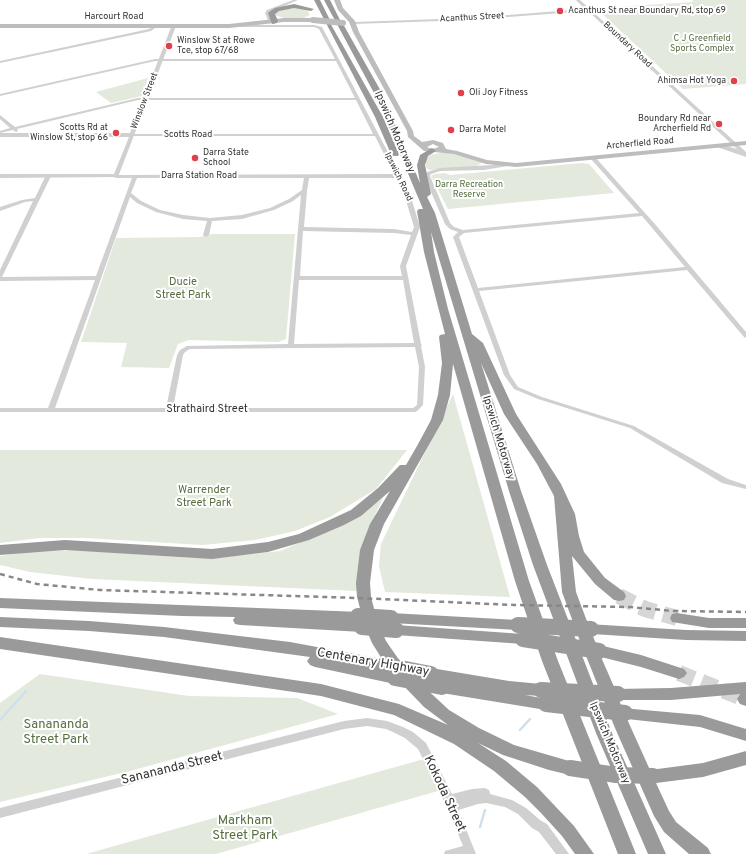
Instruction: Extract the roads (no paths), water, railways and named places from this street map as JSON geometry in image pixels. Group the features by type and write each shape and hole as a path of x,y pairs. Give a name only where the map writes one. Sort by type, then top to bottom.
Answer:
{"highway":[{"path":"301,0 311,9 321,22"},
{"name":"Ipswich Motorway","path":"317,0 321,22 336,38 378,117 422,211 429,252 443,309 522,581 574,724 627,854"},
{"name":"Ipswich Motorway","path":"327,0 378,93 430,213 514,491 545,579 604,733 657,854"},
{"path":"284,20 272,20 272,11 280,8 298,6 311,9"},
{"path":"430,213 431,206 421,165 424,155 436,147"},
{"path":"443,309 439,313 448,363 446,385 437,420 416,459 377,524 370,540 365,560 363,578 364,597 370,620 379,642 401,674 418,692 456,723 509,750 549,763 570,768 616,775 654,776 703,770 746,758"},
{"path":"467,335 478,343 510,414 544,464 568,514 574,545 583,561 600,582 619,596"},
{"path":"0,550 65,545 206,554 268,547 304,537 332,525 356,512 379,495 406,466 416,459"},
{"path":"560,497 569,592 587,641 657,805 670,827 702,854"},
{"path":"0,603 182,611 196,617 360,622 521,632 591,630 686,635 746,636"},
{"path":"677,618 709,623 746,624"},
{"name":"Centenary Highway","path":"0,622 118,628 223,639 290,648 509,687 543,697 618,694 746,696"},
{"path":"521,632 641,661 679,673"},
{"path":"223,639 236,647 442,687 543,697 625,713 700,721 746,735"},
{"path":"0,643 321,690 399,710 460,739 500,766 542,802 568,831 585,854"}],"main road":[{"path":"337,0 339,7 354,23 356,32 410,131 411,137 426,150 436,147"},
{"name":"Harcourt Road","path":"0,26 151,28 174,26 240,26 272,20 321,22"},
{"name":"Harcourt Road","path":"229,26 257,24 272,20"},
{"name":"Harcourt Road","path":"284,20 354,23"},
{"path":"410,131 436,147"},
{"name":"Archerfield Road","path":"436,147 508,164 593,158 746,143"},
{"name":"Archerfield Road","path":"484,159 535,163"}],"street":[{"path":"272,20 267,13 270,9 296,0"},
{"name":"Boundary Road","path":"578,0 745,154"},
{"name":"Acanthus Street","path":"354,23 469,19 589,10"},
{"name":"Harcourt Road","path":"240,26 321,22"},
{"name":"Ipswich Road","path":"321,22 323,30 337,60 411,203 416,224 415,234 403,266 419,345 423,380 420,405 415,410"},
{"name":"Winslow Street","path":"116,176 174,26"},
{"path":"0,62 151,28"},
{"path":"0,95 161,60 337,60"},
{"path":"0,134 14,129 133,100 358,99"},
{"path":"0,116 20,135"},
{"name":"Scotts Road","path":"0,134 376,134"},
{"path":"719,146 745,154"},
{"path":"593,158 643,214 746,336"},
{"path":"473,168 484,165 484,159"},
{"path":"508,164 484,168 433,171 428,173 427,176 448,224 452,228 462,232 643,214"},
{"name":"Darra Station Road","path":"0,176 398,176"},
{"path":"48,176 0,278 98,278"},
{"path":"51,410 135,176"},
{"path":"291,346 302,229 304,190 307,176"},
{"path":"129,194 139,202 158,211 172,215 210,220 242,218 272,210 291,200 304,190"},
{"path":"0,209 24,201 37,199"},
{"path":"291,200 304,201"},
{"path":"124,204 139,202"},
{"path":"206,235 210,220"},
{"path":"302,229 394,230 415,234"},
{"path":"462,232 456,237 507,375 516,388 527,393 632,427 725,481 746,487"},
{"path":"476,290 689,268"},
{"path":"297,278 405,278"},
{"path":"169,410 180,355 182,351 189,347 419,345"},
{"name":"Strathaird Street","path":"0,410 415,410"},
{"name":"Kokoda Street","path":"344,725 367,722 387,725 409,735 422,746 430,760 470,851"},
{"name":"Sanananda Street","path":"0,813 344,725"},
{"path":"450,804 478,799 499,800 522,811 536,824 543,828 563,854"},
{"path":"449,854 470,851"}],"waterway":[{"path":"0,720 26,691"},
{"path":"520,730 530,719"},
{"path":"480,827 485,810"}],"tunnel":[{"path":"619,596 645,609 677,618"},
{"path":"679,673 745,699"}],"railway":[{"path":"0,574 37,584 100,590 358,598 514,605 630,607 673,611 746,612"}],"place":[{"name":"Acanthus St near Boundary Rd, stop 69","path":"560,11"},
{"name":"Winslow St at Rowe Tce, stop 67/68","path":"169,46"},
{"name":"Ahimsa Hot Yoga","path":"734,81"},
{"name":"Oli Joy Fitness","path":"461,93"},
{"name":"Boundary Rd near Archerfield Rd","path":"719,124"},
{"name":"Darra Motel","path":"451,130"},
{"name":"Scotts Rd at Winslow St, stop 66","path":"116,133"},
{"name":"Darra State School","path":"195,158"}],"park label":[{"name":"C J Greenfield Sports Complex","path":"702,44"},
{"name":"Darra Recreation Reserve","path":"469,190"},
{"name":"Ducie Street Park","path":"183,289"},
{"name":"Warrender Street Park","path":"204,497"},
{"name":"Sanananda Street Park","path":"56,732"},
{"name":"Markham Street Park","path":"245,828"}]}
